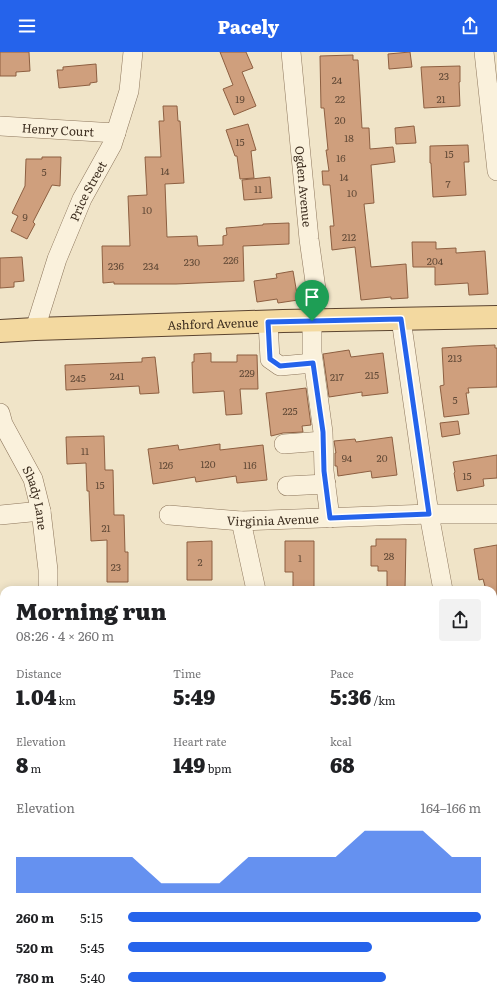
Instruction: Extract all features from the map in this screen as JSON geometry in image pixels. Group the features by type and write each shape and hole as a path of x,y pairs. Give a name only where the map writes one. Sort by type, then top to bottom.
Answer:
{"main road":[{"name":"Ashford Avenue","path":"0,332 34,329 497,317"}],"street":[{"name":"Price Street","path":"34,329 57,259 82,199 112,145 129,91 133,52"},
{"name":"Ogden Avenue","path":"291,52 309,239 317,296 312,321 312,352 323,432 324,471 330,518"},
{"path":"489,64 497,171"},
{"name":"Henry Court","path":"0,126 116,133"},
{"path":"401,319 429,514 442,586"},
{"path":"268,322 270,359 280,366 313,363"},
{"name":"Shady Lane","path":"0,413 3,424 34,479 41,511 48,570 48,586"},
{"path":"284,444 323,441"},
{"path":"287,486 326,484"},
{"path":"0,515 41,511"},
{"name":"Virginia Avenue","path":"169,515 241,521 429,514 497,514"},
{"path":"241,521 255,586"}],"building":[{"path":"0,52 29,52 30,71 16,72 16,76 0,76"},
{"path":"220,52 246,52 253,68 242,72 256,106 234,115 223,89 233,85"},
{"path":"410,52 412,67 389,69 388,54"},
{"path":"353,55 353,60 358,60 362,128 369,128 370,149 393,147 395,162 371,165 374,203 364,204 371,267 406,264 408,298 391,299 391,297 361,300 355,247 332,250 330,226 334,226 330,185 323,185 322,171 329,171 326,150 328,150 324,108 321,108 320,56"},
{"path":"96,64 97,82 90,83 90,85 59,88 57,70 63,70 63,67"},
{"path":"460,66 460,106 424,108 421,67"},
{"path":"163,106 177,106 178,121 180,121 184,183 165,184 167,237 197,236 198,246 223,245 223,236 227,235 226,228 289,223 289,244 243,246 244,281 176,284 103,283 102,246 130,246 128,196 147,195 145,157 161,157 159,121 164,121"},
{"path":"248,124 256,150 251,151 254,178 240,179 237,156 235,156 226,130"},
{"path":"414,126 416,143 396,144 395,128"},
{"path":"468,145 469,162 464,162 466,195 433,197 430,146"},
{"path":"42,157 61,157 60,186 52,185 33,222 35,224 27,239 11,231 18,216 12,213 25,186 26,159 42,159"},
{"path":"270,177 272,198 244,200 242,180"},
{"path":"412,242 436,242 436,249 456,248 456,253 485,251 488,294 469,295 468,283 435,285 435,267 413,267"},
{"path":"22,257 24,281 14,282 14,287 0,288 0,258"},
{"path":"293,271 298,300 278,303 277,299 257,302 254,281 277,278 276,274"},
{"path":"495,345 495,348 497,348 497,387 468,388 469,393 466,393 469,414 444,417 440,386 444,385 442,348"},
{"path":"349,350 351,357 383,353 388,393 362,396 362,392 329,397 323,354"},
{"path":"211,353 211,362 237,362 237,355 257,355 258,389 240,389 242,414 226,415 224,391 193,393 192,362 194,362 194,354"},
{"path":"155,357 159,393 140,394 139,386 66,390 65,365 142,362 142,358"},
{"path":"306,388 311,425 302,426 303,432 283,433 271,436 266,393"},
{"path":"458,421 460,434 442,437 440,423"},
{"path":"104,436 105,470 113,470 114,515 124,515 125,552 128,552 128,582 107,582 107,540 91,541 89,491 87,491 86,463 67,464 66,437"},
{"path":"392,437 397,475 372,478 371,471 338,476 337,466 335,466 336,453 334,441 355,439 356,442"},
{"path":"220,444 220,450 263,445 267,480 237,483 236,476 196,482 195,477 153,484 148,449 178,445 179,450"},
{"path":"497,455 497,478 483,479 484,486 457,491 453,462"},
{"path":"376,539 406,539 405,586 387,586 387,571 378,571 378,566 371,566 371,546 376,546"},
{"path":"212,541 212,580 187,580 187,542"},
{"path":"285,541 314,541 314,586 293,586 293,572 285,572"},
{"path":"497,545 497,586 485,586 483,579 479,580 474,549"}],"route":[{"path":"401,319 429,514 330,518 324,471 323,432 313,363 280,366 270,359 268,322 312,321 401,319"}]}
